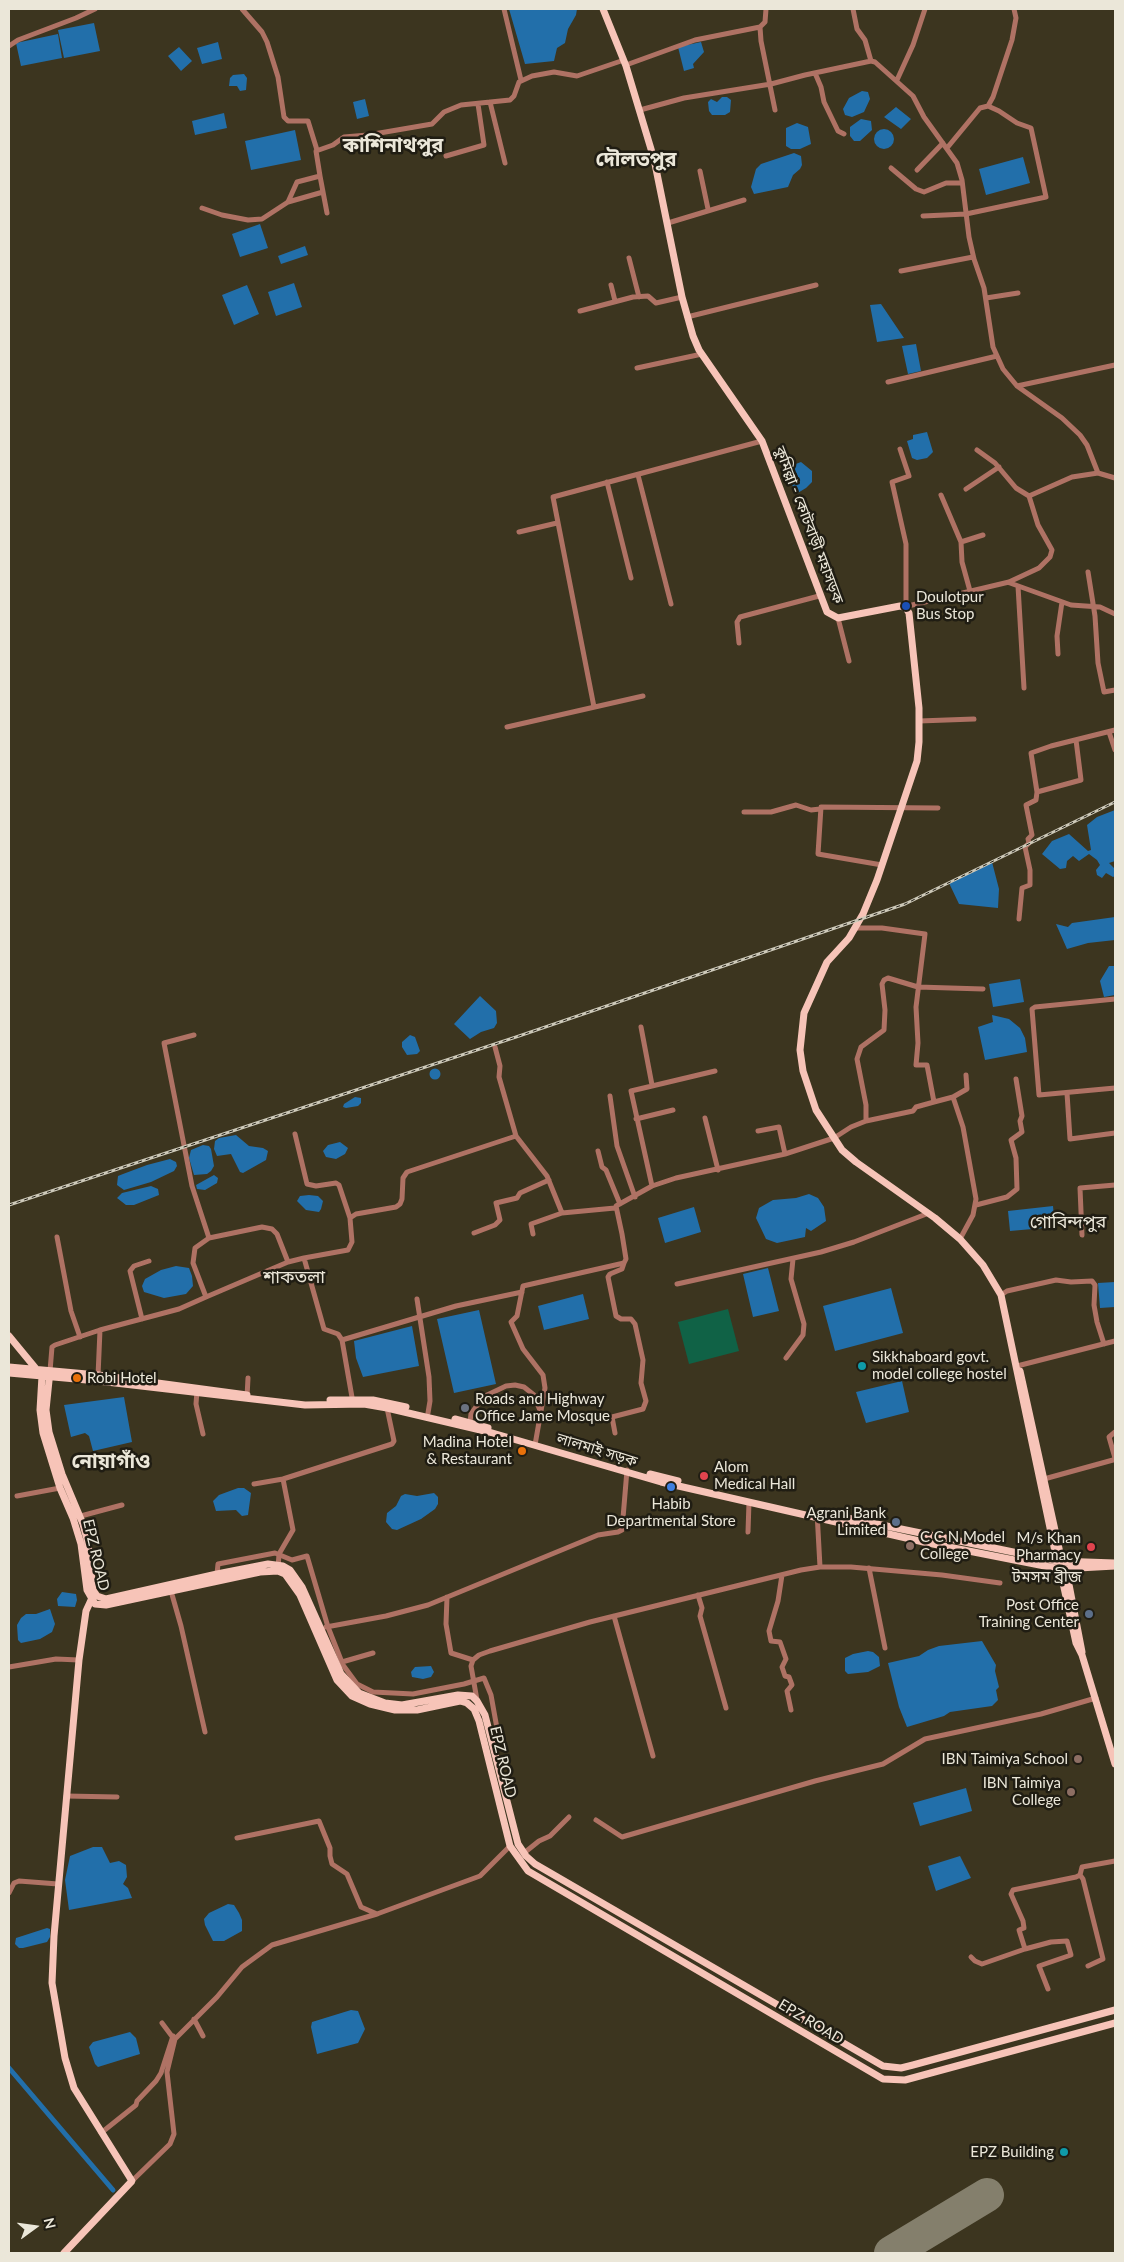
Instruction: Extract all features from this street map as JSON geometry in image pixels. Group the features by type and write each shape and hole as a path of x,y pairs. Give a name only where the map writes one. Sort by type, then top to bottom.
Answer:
{"main road":[{"name":"কুমিল্লা - কোটবাড়ী মহাসড়ক","path":"603,9 625,63 654,159 687,317 702,354 762,441 819,596 827,612 838,618 900,606 906,608"},
{"path":"906,608 909,613 913,637 919,721 917,761 882,865 856,928 827,962 804,1013 800,1031 800,1050 816,1110 842,1150 856,1162 929,1213 960,1239 983,1265 1001,1295 1017,1366 1018,1381 1070,1605 1076,1643 1082,1655 1096,1698 1115,1764"},
{"path":"9,1336 45,1373"},
{"name":"লালমাই সড়ক","path":"9,1367 247,1397 393,1404 470,1422 627,1471 749,1502 817,1514"},
{"name":"লালমাই সড়ক","path":"9,1373 45,1373"},
{"name":"EPZ ROAD","path":"45,1373 40,1410 59,1475 77,1517 87,1590 93,1596 95,1604 106,1605 171,1590 217,1574 278,1568 293,1584 321,1629 341,1674 359,1693 385,1703 402,1705 458,1695 472,1696 477,1701 485,1715 518,1844 524,1854 536,1864 883,2066 901,2068 1115,2010"},
{"name":"লালমাই সড়ক","path":"353,1401 535,1443"},
{"path":"1040,1470 1044,1479 1061,1565"},
{"name":"লালমাই সড়ক","path":"627,1471 929,1539 1061,1565 1115,1565"},
{"name":"EPZ ROAD","path":"59,1475 60,1488 77,1517"},
{"name":"EPZ ROAD","path":"93,1596 106,1599 197,1581 278,1568"},
{"path":"64,2253 132,2181 74,2088 65,2058 55,2005 52,1974 58,1884 79,1660 86,1611 93,1596"},
{"name":"EPZ ROAD","path":"321,1629 337,1680 352,1696 361,1701 384,1708 406,1710 460,1702 467,1703 474,1709 479,1721 510,1846 528,1871 883,2079 905,2080 1115,2023"}],"street":[{"path":"9,46 18,40 95,9"},
{"path":"242,9 262,32 267,42 278,77 284,117 288,121 301,119 308,121 317,150 315,152 327,213"},
{"path":"317,150 334,145 344,137 432,124 444,112 461,105 512,98 521,80 549,72 577,76 625,63 681,44 760,27 765,22 766,9"},
{"path":"853,9 857,28 866,40 871,61 897,80 913,96 924,117 957,163 974,257 986,298 997,356 1003,369 1017,386 1062,418 1080,435 1087,445 1098,473"},
{"path":"897,80 913,45 925,9"},
{"path":"988,106 997,88 1012,40 1016,18 1014,9"},
{"path":"504,10 521,80"},
{"path":"760,27 764,62 771,84 775,110"},
{"path":"640,110 684,98 771,84 871,61"},
{"path":"815,73 821,87 824,102 836,128 844,134"},
{"path":"490,102 505,163"},
{"path":"446,156 484,145 478,104"},
{"path":"917,170 945,146 980,108 988,106 1017,123 1031,128 1046,197 966,214 923,216"},
{"path":"892,168 916,189 924,192 941,184 962,183"},
{"path":"700,171 708,209"},
{"path":"288,202 297,182 320,176"},
{"path":"202,208 222,215 248,220 262,219 288,202 323,192"},
{"path":"668,223 708,209 744,200"},
{"path":"901,271 974,257"},
{"path":"629,258 639,297"},
{"path":"610,285 615,301"},
{"path":"687,317 816,285"},
{"path":"986,298 1018,293"},
{"path":"580,311 615,301 639,297 648,296 656,303 682,298"},
{"path":"637,368 702,354"},
{"path":"888,382 951,368 956,364 997,356"},
{"path":"1017,386 1115,365"},
{"path":"594,707 556,523 553,497 762,441"},
{"path":"900,449 908,476 892,482 906,544 906,608 1009,582 1039,568 1052,554 1050,546 1038,525 1028,496 1016,488 999,467 977,450"},
{"path":"966,489 999,467"},
{"path":"1028,496 1072,477 1098,473 1115,478"},
{"path":"638,475 671,604"},
{"path":"607,482 631,578"},
{"path":"940,495 961,542 962,562 970,591"},
{"path":"520,532 556,523"},
{"path":"961,542 983,535"},
{"path":"1088,572 1095,616 1098,662 1104,692 1115,690"},
{"path":"1009,582 1071,605 1100,607 1115,614"},
{"path":"1018,586 1024,688"},
{"path":"739,643 737,622 740,617 819,596"},
{"path":"1058,654 1057,636 1062,602"},
{"path":"838,618 849,661"},
{"path":"507,727 643,696"},
{"path":"919,721 974,719"},
{"path":"1019,920 1022,888 1030,885 1030,870 1025,847 1029,843 1028,839 1032,834 1026,806 1036,800 1037,792 1031,753 1115,730"},
{"path":"1109,732 1115,750"},
{"path":"1037,792 1081,780 1076,740"},
{"path":"744,812 771,812 796,805 811,810 826,807 892,809 902,806 938,808"},
{"path":"820,809 818,854 882,865"},
{"path":"856,928 882,928 925,934 916,1007 918,1043 916,1065 927,1064 934,1102"},
{"path":"866,1121 866,1105 857,1059 861,1047 884,1030 885,1010 882,984 888,978 918,987 983,988"},
{"path":"1115,999 1035,1007 1032,1009 1039,1095 1115,1088"},
{"path":"641,1027 652,1085"},
{"path":"194,1035 164,1043 192,1186 209,1238"},
{"path":"495,1047 500,1066 499,1077 516,1136 549,1180 562,1213"},
{"path":"652,1186 631,1091 715,1071"},
{"path":"533,1234 531,1224 562,1213 618,1206 652,1186 676,1178 785,1154 834,1138 851,1127 866,1121 913,1111 916,1107 953,1097 967,1089 966,1075"},
{"path":"976,1205 1006,1197 1017,1189 1016,1158 1011,1140 1022,1132 1020,1121 1022,1116 1016,1079"},
{"path":"1067,1093 1070,1139 1115,1133"},
{"path":"610,1096 617,1146 635,1197"},
{"path":"953,1097 963,1127 976,1205 973,1215 960,1239"},
{"path":"636,1119 673,1110"},
{"path":"705,1118 718,1170"},
{"path":"758,1131 779,1127 785,1154"},
{"path":"45,1373 54,1345 100,1330 179,1309 288,1262 348,1250 352,1242 350,1218 339,1185 336,1183 316,1186 307,1184 295,1134"},
{"path":"350,1218 356,1214 396,1207 400,1204 403,1178 407,1172 516,1136"},
{"path":"598,1151 602,1167 606,1170 618,1206 626,1259 622,1269 610,1274 608,1277 616,1316 621,1319 631,1319 636,1324 643,1360 641,1383 646,1401 642,1409 612,1417 615,1433"},
{"path":"474,1233 495,1225 500,1220 496,1203 517,1198 520,1193 549,1180"},
{"path":"1082,1235 1080,1188 1115,1186"},
{"path":"677,1284 793,1259 854,1242 929,1213"},
{"path":"206,1297 193,1263 195,1248 209,1238 262,1227 272,1228 278,1234 288,1262"},
{"path":"57,1237 71,1311 80,1337"},
{"path":"304,1258 324,1328 338,1334 342,1340 353,1401"},
{"path":"786,1358 803,1335 804,1324 791,1279 793,1259"},
{"path":"142,1319 130,1271 134,1266 149,1262"},
{"path":"535,1443 545,1388 543,1375 523,1349 511,1322 517,1316 525,1284 624,1263"},
{"path":"1001,1295 1007,1291 1056,1280 1071,1282 1092,1281 1095,1285 1094,1305 1097,1322 1104,1344"},
{"path":"342,1340 456,1306 522,1292"},
{"path":"417,1299 418,1317 429,1377 430,1400 428,1413"},
{"path":"98,1378 100,1330"},
{"path":"1017,1366 1115,1341"},
{"path":"247,1397 248,1378"},
{"path":"470,1422 471,1414 483,1397 506,1386 515,1385 529,1391 534,1395 541,1413"},
{"path":"197,1390 196,1404 202,1434"},
{"path":"254,1484 282,1478 394,1443 387,1408"},
{"path":"1044,1479 1114,1460 1109,1437 1115,1432"},
{"path":"321,1629 412,1609 447,1597 598,1535 622,1530 627,1471"},
{"path":"278,1568 279,1554 293,1530 282,1478"},
{"path":"17,1496 60,1488"},
{"path":"748,1532 749,1502"},
{"path":"77,1517 122,1505"},
{"path":"817,1514 820,1567"},
{"path":"217,1574 218,1564 279,1554 292,1560 307,1557 321,1629 357,1684 373,1692 413,1694 485,1678 491,1695 498,1734 491,1736"},
{"path":"477,1701 471,1666 473,1660 490,1650 614,1616 782,1575 820,1567 869,1568 1000,1583"},
{"path":"869,1568 886,1648"},
{"path":"782,1575 778,1601 769,1631 771,1641 780,1642 786,1659 782,1667 785,1676 788,1676 792,1685 787,1691 791,1710"},
{"path":"171,1590 205,1732"},
{"path":"698,1595 702,1608 700,1616 726,1708"},
{"path":"447,1597 446,1624 451,1654 473,1660"},
{"path":"614,1616 653,1756"},
{"path":"342,1662 373,1653"},
{"path":"9,1667 56,1659 79,1660"},
{"path":"596,1820 622,1837 815,1781 883,1764 925,1739 1041,1714 1096,1698"},
{"path":"66,1796 117,1797"},
{"path":"524,1854 539,1841 550,1836 569,1817"},
{"path":"237,1838 319,1821 330,1848 332,1864 347,1874 361,1907 377,1914"},
{"path":"101,2133 136,2105 137,2101 156,2081 174,2038 217,1997 242,1967 272,1945 377,1914 480,1876 510,1846"},
{"path":"1080,1875 1082,1868 1115,1861"},
{"path":"1025,1949 1018,1930 1024,1928 1023,1921 1011,1891 1021,1887 1080,1875"},
{"path":"1080,1875 1083,1878 1103,1959 1088,1966"},
{"path":"9,1892 14,1883 18,1881 58,1884"},
{"path":"971,1957 982,1964 1025,1949 1051,1942 1067,1941 1071,1955 1039,1966 1048,1989"},
{"path":"194,2019 203,2036"},
{"path":"162,2023 174,2038"},
{"path":"132,2181 170,2144 174,2134 167,2072 174,2038"}],"green space":[{"path":"728,1309 739,1351 689,1364 678,1322"}],"water":[{"path":"509,9 577,9 576,15 568,29 565,43 557,48 554,61 525,64"},
{"path":"94,23 100,51 64,58 58,30"},
{"path":"58,34 62,58 21,66 16,43"},
{"path":"218,42 222,59 202,64 197,48"},
{"path":"701,42 704,52 693,64 694,68 684,71 678,47"},
{"path":"179,47 192,61 181,71 168,56"},
{"path":"244,74 247,78 246,90 240,91 237,86 229,86 230,78 233,75"},
{"path":"862,91 868,92 870,99 864,112 852,117 845,115 843,109 849,98"},
{"path":"722,97 727,97 731,100 730,112 725,115 712,115 709,111 708,102 711,99 717,102"},
{"path":"365,99 369,116 357,119 353,102"},
{"path":"896,107 911,119 901,129 884,117"},
{"path":"224,113 227,128 195,135 192,121"},
{"path":"861,119 871,121 872,130 860,141 854,141 850,136 850,127"},
{"path":"797,123 808,127 811,144 800,149 791,149 786,146 786,128"},
{"path":"884,129 891,132 894,139 891,146 884,149 877,146 874,139 877,132"},
{"path":"295,130 301,160 251,170 245,141"},
{"path":"794,153 801,156 802,165 793,175 788,187 754,194 751,187 756,169 761,164"},
{"path":"1023,157 1030,183 986,195 979,169"},
{"path":"260,224 268,248 240,257 232,234"},
{"path":"305,246 308,255 281,264 278,256"},
{"path":"294,283 302,307 276,316 268,292"},
{"path":"247,285 259,314 234,325 222,295"},
{"path":"881,304 904,338 877,342 870,305"},
{"path":"916,344 921,371 908,374 902,346"},
{"path":"927,432 933,452 927,458 917,460 912,458 907,441 913,439 913,435"},
{"path":"801,462 812,471 812,482 796,494 785,468"},
{"path":"1115,810 1115,861 1109,863 1115,869 1115,876 1113,877 1106,873 1102,878 1097,875 1096,870 1100,865 1089,854 1079,861 1073,856 1067,861 1066,868 1060,869 1042,854 1052,841 1069,834 1088,851 1091,850 1087,825 1097,817"},
{"path":"992,862 999,889 998,908 959,904 949,883"},
{"path":"1115,917 1115,940 1088,943 1067,949 1056,924 1068,927 1072,923"},
{"path":"1109,966 1115,966 1115,995 1104,997 1100,981"},
{"path":"1020,979 1024,1002 993,1007 989,984"},
{"path":"480,996 496,1011 497,1023 494,1028 481,1032 470,1039 454,1024"},
{"path":"992,1015 1009,1019 1020,1028 1025,1038 1027,1052 985,1060 978,1027 993,1022"},
{"path":"410,1035 415,1037 420,1051 417,1054 407,1055 402,1047 402,1042"},
{"path":"435,1068 441,1074 435,1080 429,1074"},
{"path":"355,1097 361,1098 361,1103 358,1106 343,1107 344,1104"},
{"path":"236,1135 249,1146 263,1148 268,1151 266,1160 243,1173 240,1172 231,1154 217,1156 214,1149 215,1141 219,1138"},
{"path":"340,1142 348,1148 345,1154 336,1159 326,1157 323,1151 328,1145"},
{"path":"203,1145 209,1146 211,1149 214,1166 207,1174 194,1175 189,1158 191,1150"},
{"path":"170,1159 176,1162 177,1166 174,1171 151,1182 124,1190 117,1185 118,1176"},
{"path":"214,1175 218,1178 217,1183 205,1190 197,1189 196,1185"},
{"path":"151,1186 158,1189 159,1195 134,1205 126,1205 117,1198 122,1193"},
{"path":"809,1194 818,1198 824,1207 826,1221 811,1231 806,1228 805,1237 777,1243 766,1239 756,1218 759,1208 773,1200 796,1198"},
{"path":"300,1196 318,1196 323,1201 319,1212 306,1210 297,1201"},
{"path":"1053,1206 1055,1227 1010,1231 1008,1211"},
{"path":"694,1207 701,1232 665,1243 658,1218"},
{"path":"176,1266 189,1268 192,1276 193,1286 186,1294 164,1298 144,1292 142,1286 145,1279 161,1270"},
{"path":"768,1268 779,1311 753,1317 743,1274"},
{"path":"1115,1282 1115,1307 1100,1308 1098,1283"},
{"path":"891,1288 903,1333 835,1351 823,1306"},
{"path":"583,1294 589,1319 544,1330 538,1306"},
{"path":"479,1310 496,1384 454,1393 437,1319"},
{"path":"412,1326 419,1366 363,1377 356,1358 354,1341"},
{"path":"902,1381 909,1412 866,1423 856,1392"},
{"path":"124,1397 132,1442 93,1451 89,1436 85,1433 71,1437 64,1405"},
{"path":"238,1488 244,1488 251,1493 248,1515 242,1516 236,1510 216,1511 213,1501 219,1495"},
{"path":"434,1493 438,1497 438,1504 435,1509 421,1519 397,1530 392,1529 386,1522 387,1513 396,1506 401,1496 405,1494 417,1496"},
{"path":"62,1592 76,1594 75,1607 58,1606 57,1599"},
{"path":"50,1609 55,1624 52,1632 40,1639 21,1643 18,1640 17,1625 21,1618 26,1614 36,1614"},
{"path":"982,1641 996,1665 995,1671 999,1687 996,1690 998,1700 992,1706 950,1712 944,1716 907,1727 899,1707 888,1663 919,1656 939,1646"},
{"path":"868,1651 873,1652 879,1657 880,1666 868,1672 848,1674 845,1671 845,1658"},
{"path":"431,1666 434,1672 431,1677 423,1679 412,1677 411,1672 415,1667"},
{"path":"966,1788 972,1811 920,1826 913,1803"},
{"path":"93,1847 102,1847 110,1863 119,1861 126,1865 127,1877 123,1884 128,1888 132,1898 69,1910 65,1880 70,1856"},
{"path":"960,1856 971,1878 936,1891 928,1866"},
{"path":"228,1904 234,1905 239,1913 242,1920 242,1931 224,1941 213,1941 204,1919 209,1913"},
{"path":"47,1928 50,1929 50,1937 47,1942 23,1948 19,1948 15,1944 16,1938"},
{"path":"351,2010 358,2011 365,2029 358,2043 317,2054 311,2027 312,2022"},
{"path":"130,2032 136,2038 140,2054 98,2067 95,2064 89,2047 93,2042"}],"waterway":[{"path":"9,2068 113,2190"}],"runway":[{"path":"891,2253 987,2195"}],"railway":[{"path":"9,1205 519,1036 905,904 1115,802"}],"place":[{"name":"Doulotpur Bus Stop","path":"906,606"},
{"name":"Sikkhaboard govt. model college hostel","path":"862,1366"},
{"name":"Robi Hotel","path":"77,1378"},
{"name":"Roads and Highway Office Jame Mosque","path":"465,1408"},
{"name":"Madina Hotel & Restaurant","path":"522,1451"},
{"name":"Alom Medical Hall","path":"704,1476"},
{"name":"Habib Departmental Store","path":"671,1487"},
{"name":"Agrani Bank Limited","path":"896,1522"},
{"name":"C C N Model College","path":"910,1546"},
{"name":"M/s Khan Pharmacy","path":"1091,1547"},
{"name":"Post Office Training Center","path":"1089,1614"},
{"name":"IBN Taimiya School","path":"1078,1759"},
{"name":"IBN Taimiya College","path":"1071,1792"},
{"name":"EPZ Building","path":"1064,2152"}],"district":[{"name":"কাশিনাথপুর","path":"393,146"},
{"name":"দৌলতপুর","path":"636,160"},
{"name":"গোবিন্দপুর","path":"1068,1222"},
{"name":"শাকতলা","path":"294,1277"},
{"name":"নোয়াগাঁও","path":"111,1462"},
{"name":"টমসম ব্রীজ","path":"1047,1577"}]}
